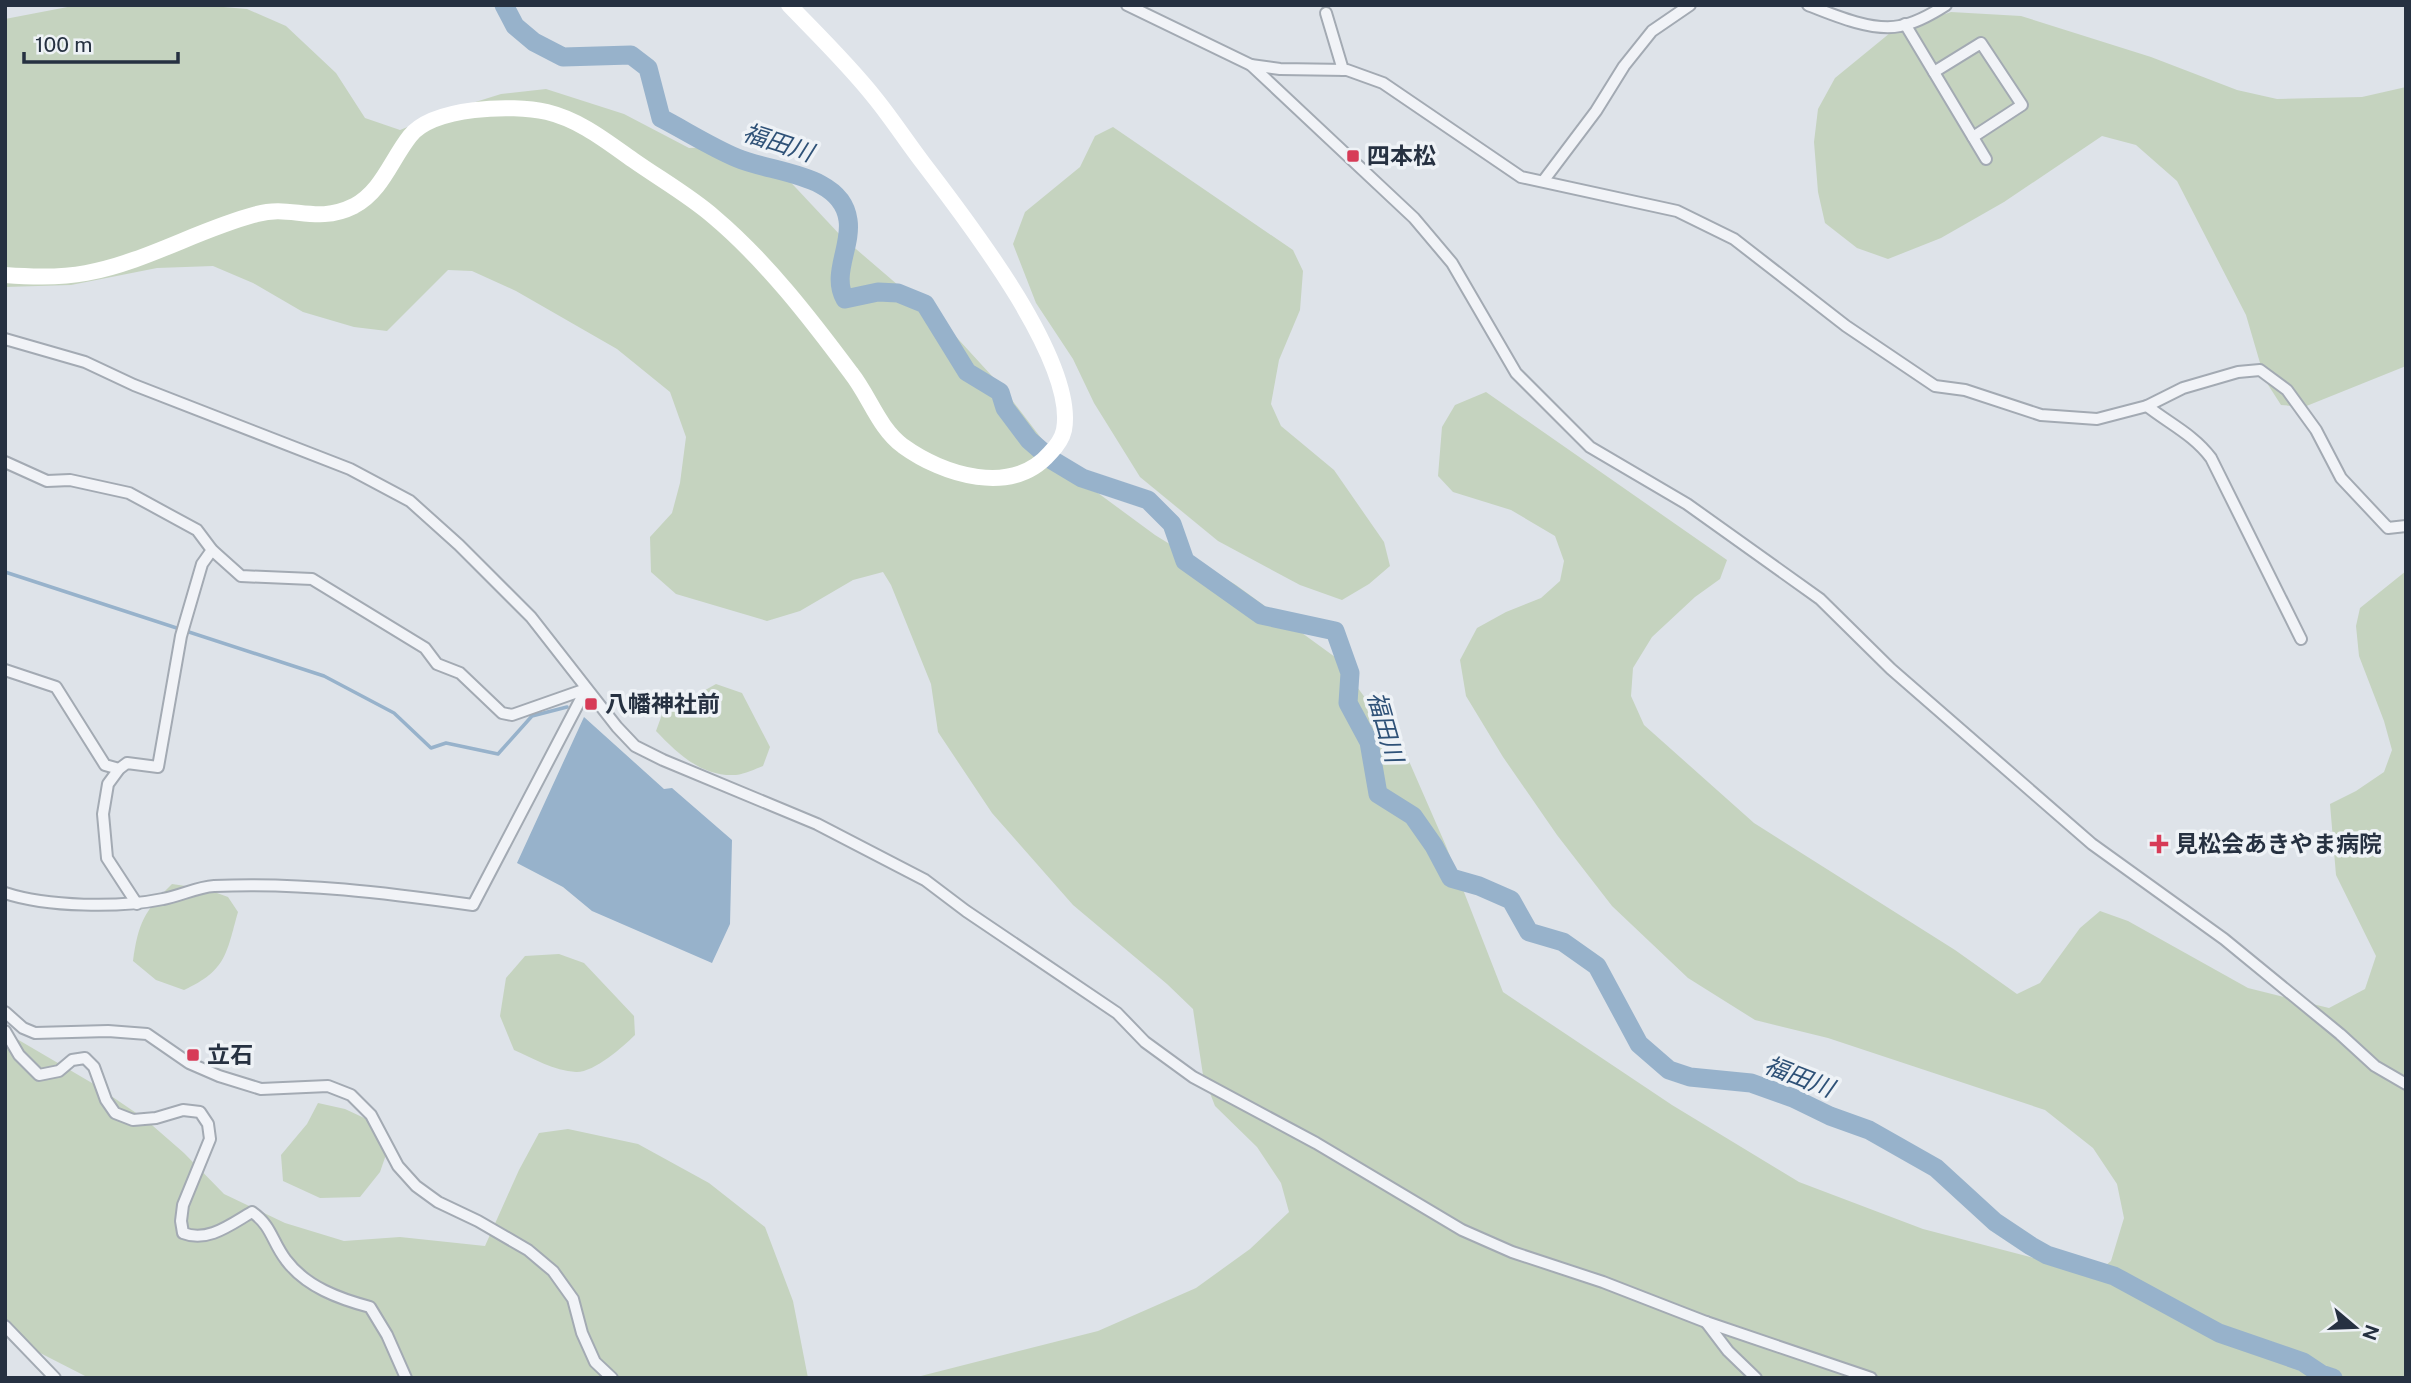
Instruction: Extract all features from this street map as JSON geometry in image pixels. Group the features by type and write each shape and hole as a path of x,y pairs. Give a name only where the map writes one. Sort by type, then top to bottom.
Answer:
{"street":[{"path":"5,275 63,276 91,272 150,254 262,212 316,216 333,213 365,198 387,175 400,149 414,131 429,122 461,112 505,108 547,112 583,125 713,215 782,287 855,376 888,434 906,449 937,465 996,480 1013,477 1034,467 1056,447 1064,428 1063,395 1052,363 1032,324 977,235 875,97 789,5"},
{"path":"1127,5 1251,65 1414,218 1452,263 1516,373 1590,447 1687,504 1820,599 1891,669 2092,844 2224,939 2375,1066 2406,1084"},
{"path":"1544,180 1596,111 1624,66 1652,31 1690,5"},
{"path":"1808,5 1842,18 1881,26 1905,24 1929,16 1945,5"},
{"path":"1326,13 1343,70"},
{"path":"1905,24 1986,159"},
{"path":"1934,72 1981,43 2022,105 1973,137"},
{"path":"1251,65 1280,69 1343,70 1383,82 1521,177 1677,211 1734,239 1846,326 1935,386 1965,390 2040,415 2097,419 2147,406 2183,388 2238,372 2260,370 2287,390 2316,430 2341,478 2356,495 2388,528 2406,526"},
{"path":"5,339 85,362 134,385 350,469 410,501 459,545 531,617 586,689 635,746 817,824 925,880 966,911 1118,1013 1145,1042 1193,1077 1316,1143 1462,1230 1512,1252 1871,1378"},
{"path":"2147,406 2172,426 2198,441 2211,458 2301,639"},
{"path":"5,462 47,481 70,480 130,494 197,530 212,550 241,576 312,579 425,648 437,664 460,673 502,713 512,715 586,689"},
{"path":"137,904 107,858 103,814 108,784 127,763 158,767 181,636 202,564 212,550"},
{"path":"5,670 56,687 105,765 119,769"},
{"path":"5,892 19,898 99,906 166,899 210,886 302,885 473,905 586,689"},
{"path":"5,1012 23,1028 35,1033 108,1031 147,1034 189,1063 261,1089 328,1086 351,1095 370,1115 398,1166 416,1186 438,1202 478,1220 528,1250 553,1271 573,1299 582,1333 595,1362 612,1378"},
{"path":"5,1031 19,1055 39,1075 59,1071 72,1060 85,1058 94,1067 106,1100 115,1113 133,1120 156,1118 183,1110 200,1112 208,1124 210,1139 183,1205 183,1233 193,1237 211,1235 252,1212 264,1220 286,1261 307,1279 335,1298 370,1307 387,1335 406,1378"},
{"path":"1706,1322 1728,1351 1756,1378"},
{"path":"5,1326 55,1378"}],"green space":[{"path":"78,5 200,5 247,9 286,26 336,73 365,118 400,130 501,94 546,89 624,114 689,148 724,147 782,173 842,237 948,328 1002,387 1064,468 1155,535 1236,585 1335,657 1405,752 1446,846 1503,992 1672,1105 1799,1182 1923,1229 2095,1274 2111,1261 2124,1218 2117,1184 2093,1148 2045,1110 1828,1038 1755,1020 1688,978 1612,906 1557,835 1503,757 1466,696 1460,660 1477,628 1506,612 1541,598 1560,581 1564,561 1555,536 1511,510 1453,492 1438,476 1442,427 1455,405 1486,392 1727,560 1720,579 1695,597 1652,637 1633,668 1631,696 1644,725 1754,823 1955,950 2017,994 2040,983 2080,928 2100,911 2128,921 2248,988 2329,1008 2365,989 2376,956 2336,875 2330,804 2384,772 2392,750 2359,656 2356,626 2360,608 2406,571 2406,1378 913,1378 1098,1331 1196,1288 1250,1249 1289,1212 1281,1183 1257,1147 1215,1106 1203,1075 1193,1009 1073,905 992,813 938,732 931,684 891,585 883,572 853,580 800,611 767,621 676,594 651,572 650,537 672,513 680,483 686,437 670,392 617,349 516,291 472,271 448,270 387,331 354,327 303,312 253,283 213,266 157,268 71,285 5,287 5,19"},
{"path":"1951,12 2021,16 2151,57 2237,90 2277,99 2362,97 2406,87 2406,366 2304,407 2281,405 2265,380 2246,315 2177,181 2136,145 2102,136 2004,202 1941,238 1888,259 1857,248 1825,223 1818,192 1814,142 1818,109 1835,78 1890,33"},
{"path":"1113,127 1293,250 1303,271 1300,310 1279,360 1271,404 1281,426 1334,470 1384,542 1390,566 1369,584 1342,600 1300,585 1218,541 1140,477 1094,403 1073,359 1036,303 1013,244 1025,212 1080,167 1095,136"},
{"path":"716,684 742,693 770,747 763,766 736,775 712,772 682,756 656,731 664,709 684,702"},
{"path":"172,884 206,889 228,897 238,912 227,950 217,968 184,990 156,980 133,961 137,937 144,919"},
{"path":"559,954 584,963 634,1016 635,1035 607,1058 583,1071 560,1069 514,1050 500,1016 506,978 525,956"},
{"path":"5,1032 92,1083 145,1119 184,1153 224,1194 285,1223 344,1241 400,1237 485,1246 539,1133 568,1129 638,1144 709,1183 765,1227 793,1301 808,1378 89,1378 5,1335"},
{"path":"318,1103 345,1109 375,1123 389,1146 380,1172 360,1197 320,1198 283,1181 281,1155 307,1124"}],"water":[{"path":"584,717 664,789 672,788 732,840 730,924 712,963 592,911 563,887 517,863"}],"waterway":[{"name":"福田川","path":"504,5 515,26 534,42 563,57 631,55 648,68 661,118 737,158 803,177 833,193 843,204 848,220 840,280 845,299 878,292 898,293 925,304 967,372 1000,392 1005,408 1029,440 1052,460 1082,478 1148,500 1172,524 1185,561 1261,615 1335,631 1350,673 1348,703 1369,742 1378,794 1413,816 1434,846 1451,878 1479,886 1511,900 1529,932 1563,942 1597,966 1639,1044 1669,1070 1690,1077 1751,1083 1869,1130 1936,1168 1995,1222 2047,1255 2114,1276 2219,1333 2303,1362 2321,1374 2333,1378"},
{"path":"5,572 324,676 394,713 431,748 446,743 498,754 532,716 567,707"}],"place":[{"name":"四本松","path":"1353,156"},
{"name":"八幡神社前","path":"591,704"},
{"name":"見松会あきやま病院","path":"2159,844"},
{"name":"立石","path":"193,1055"}]}
